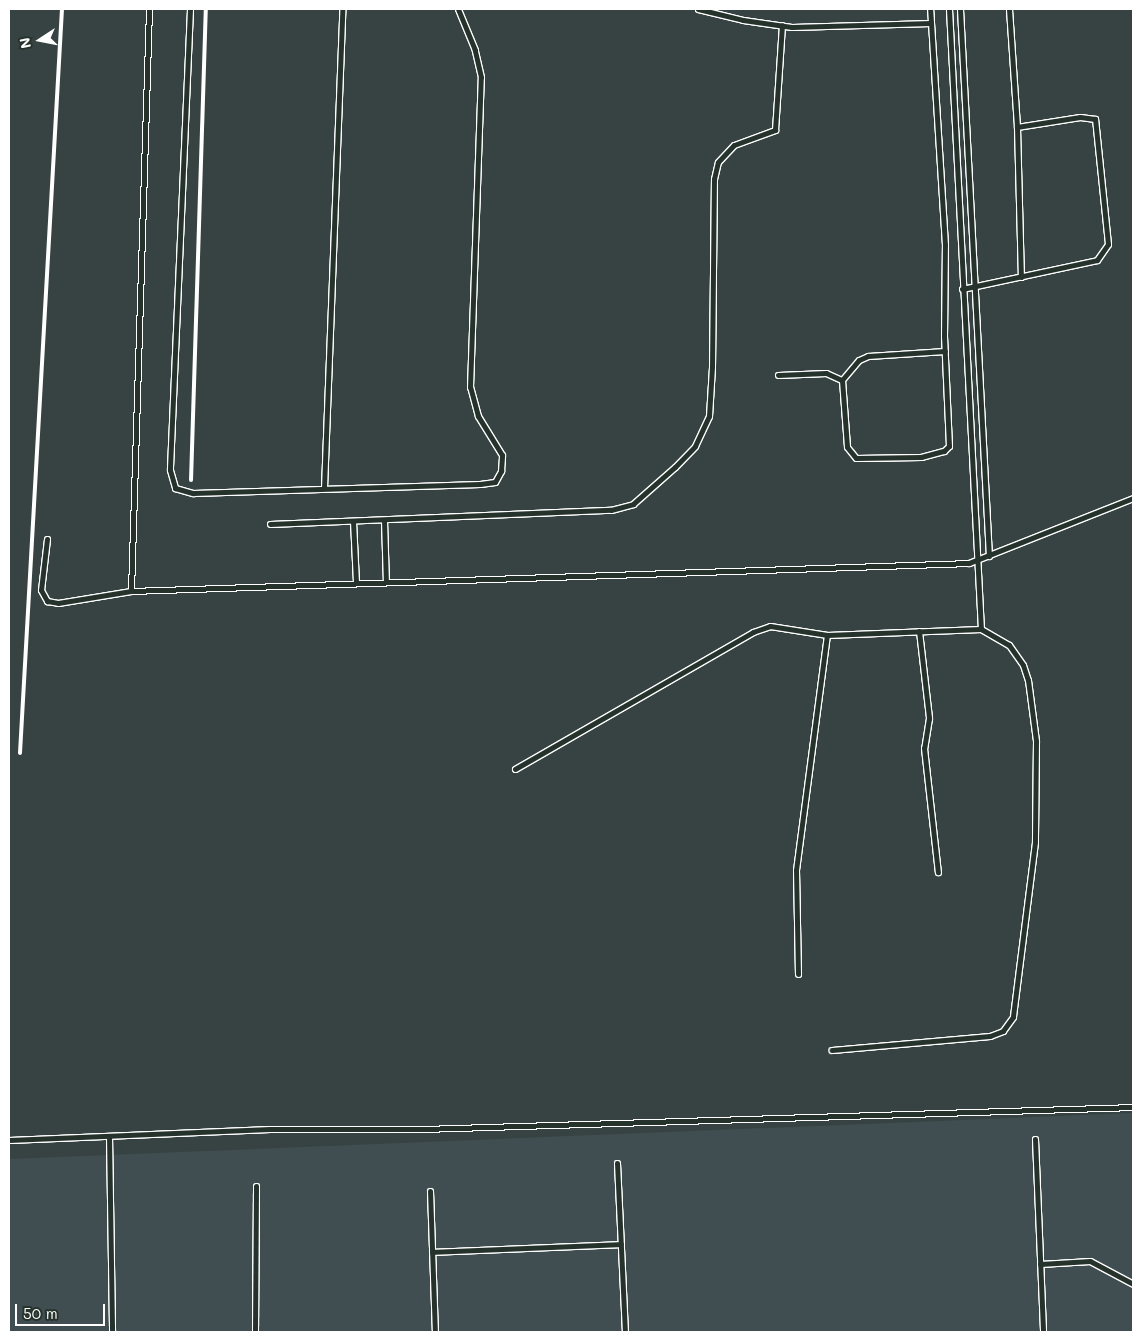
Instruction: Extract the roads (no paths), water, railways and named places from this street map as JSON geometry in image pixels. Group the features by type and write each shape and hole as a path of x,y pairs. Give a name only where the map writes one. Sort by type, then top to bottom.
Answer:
{"lane":[{"path":"131,591 149,9"},
{"path":"190,9 172,481 175,488 193,493 495,482 501,471 502,455 478,416 470,387 481,77 475,50 458,9"},
{"path":"324,488 342,9"},
{"path":"698,9 743,20 782,25 931,23"},
{"path":"930,9 935,45 945,245 945,351 952,439 944,452 921,457 856,458 851,455 847,447 842,380 859,360 868,356 945,351"},
{"path":"949,9 981,629"},
{"path":"960,9 990,556"},
{"path":"1009,9 1017,127 1021,277"},
{"path":"270,524 624,508 648,492 696,446 708,416 712,367 714,179 718,162 734,144 775,130 782,25"},
{"path":"962,289 974,288 1097,260 1108,244 1109,228 1095,120 1080,117 1017,127"},
{"path":"778,375 826,373 842,380"},
{"path":"47,539 41,590 46,601 58,603 131,591 978,561 1133,498"},
{"path":"384,520 386,582"},
{"path":"353,521 356,583"},
{"path":"514,769 753,632 770,626 827,635 981,629 1009,645 1023,665 1032,695 1035,727 1035,842 1013,1017 1002,1031 990,1036 832,1050"},
{"path":"919,631 929,718 924,748 938,872"},
{"path":"798,974 796,870 827,635"},
{"path":"9,1140 270,1129 423,1129 1133,1107"},
{"path":"109,1136 112,1332"},
{"path":"1035,1139 1043,1332"},
{"path":"617,1163 625,1332"},
{"path":"255,1332 256,1186"},
{"path":"430,1190 435,1332"},
{"path":"432,1252 621,1244"},
{"path":"1040,1264 1090,1262 1133,1284"}],"railway":[{"path":"20,753 62,9"},
{"path":"191,480 206,9"}]}
